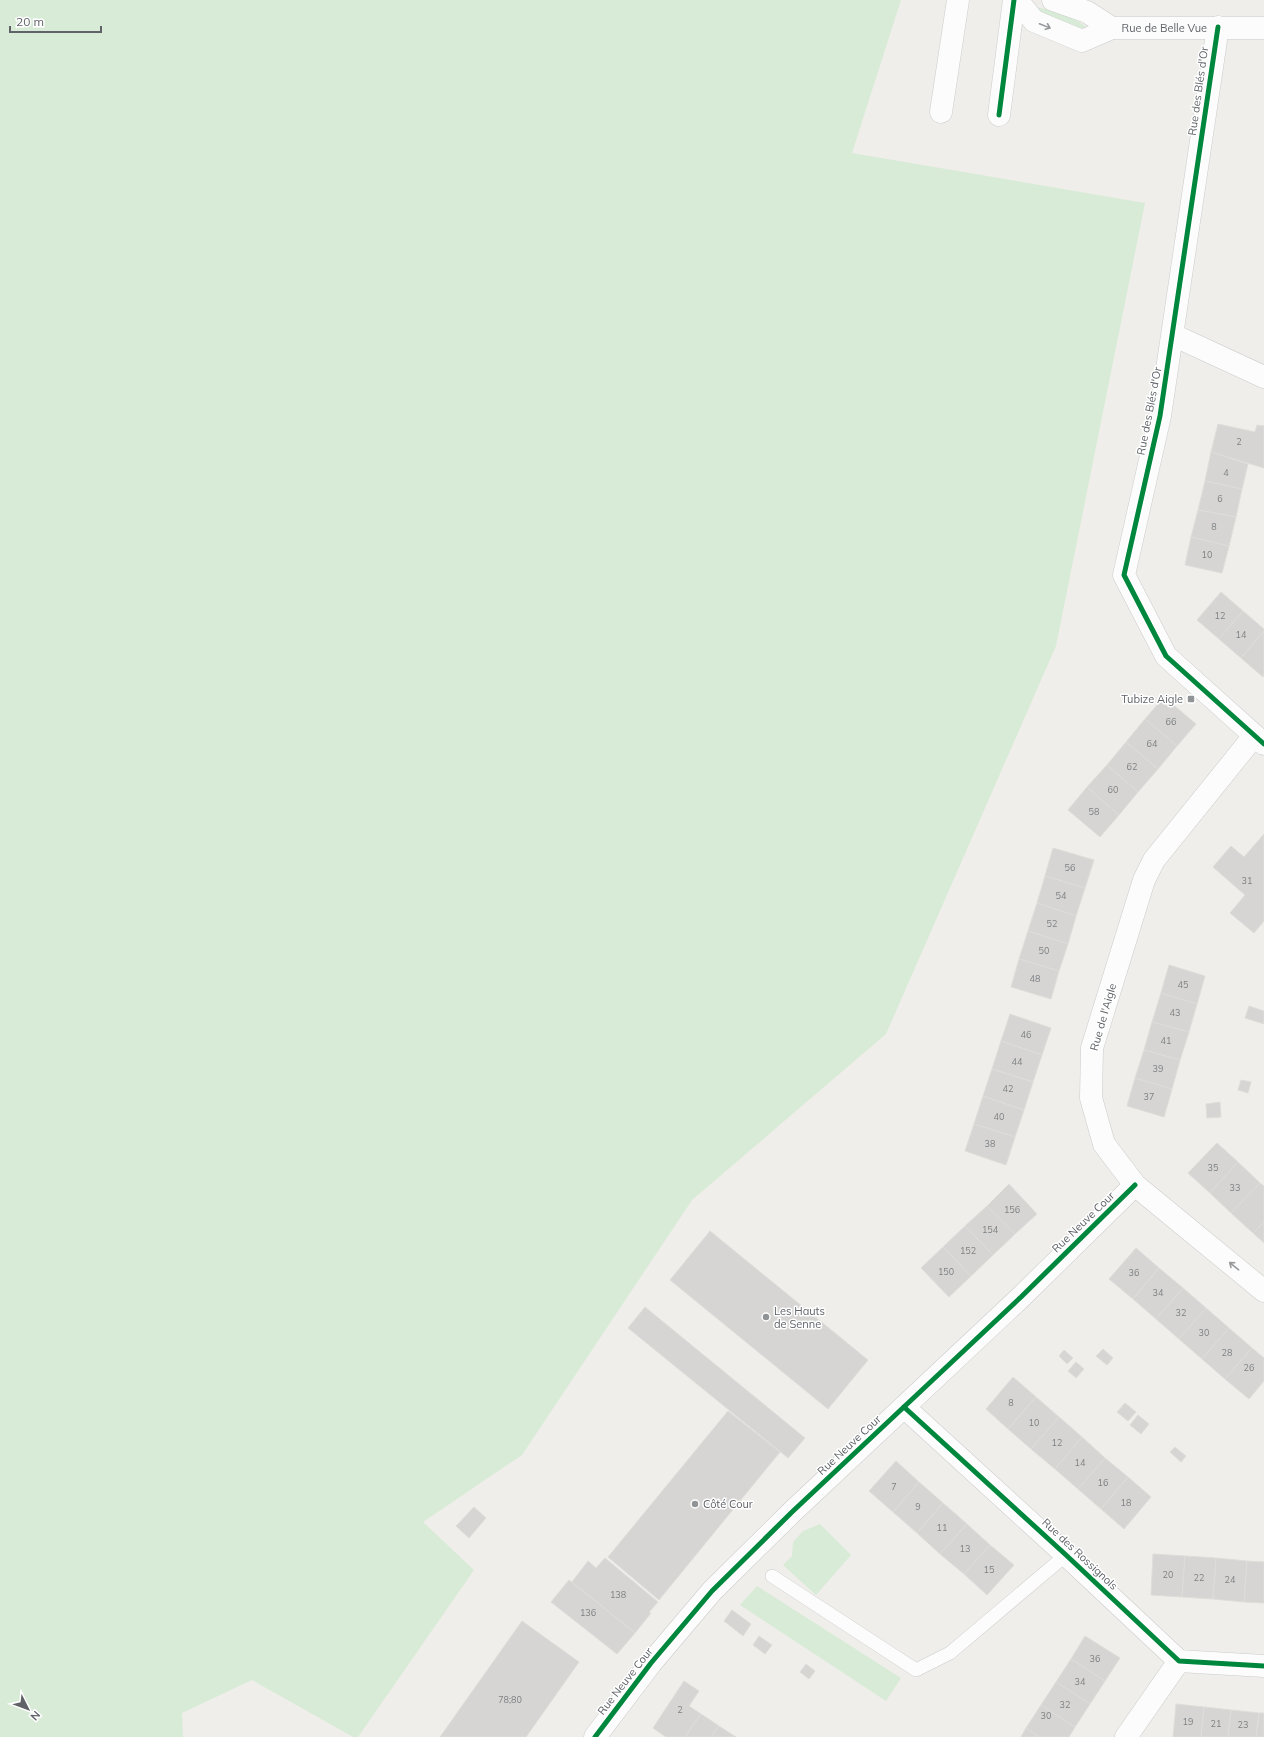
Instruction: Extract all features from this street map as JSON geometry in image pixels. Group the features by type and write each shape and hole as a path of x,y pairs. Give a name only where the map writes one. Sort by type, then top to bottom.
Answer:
{"street":[{"path":"941,112 958,0"},
{"path":"999,115 1016,0"},
{"name":"Rue de Belle Vue","path":"1016,0 1034,21 1082,41 1112,28 1264,28"},
{"name":"Rue de Belle Vue","path":"1053,0 1087,12 1112,28"},
{"name":"Rue des Blés d'Or","path":"1218,27 1160,416 1124,575 1166,656 1259,740"},
{"path":"1172,335 1264,377"},
{"name":"Rue de l'Aigle","path":"1259,740 1154,860 1144,880 1092,1048 1091,1098 1104,1144 1135,1185 1264,1291"},
{"name":"Rue Neuve Cour","path":"595,1737 651,1663 712,1591 792,1512 1021,1297 1135,1185"},
{"name":"Rue des Rossignols","path":"904,1407 1179,1661"},
{"path":"1126,1737 1179,1661 1264,1666"}],"lane":[{"name":"Rue des Rossignols","path":"772,1576 916,1670 950,1653 1066,1555"}],"green space":[{"path":"0,0 901,0 852,153 1145,203 1056,646 886,1034 692,1200 522,1455 423,1522 474,1570 358,1737 353,1737 252,1680 182,1713 183,1737 0,1737"},
{"path":"1035,7 1064,14 1089,29 1073,27 1060,23"},
{"path":"820,1524 851,1555 816,1595 783,1565 792,1556 793,1542 803,1531"},
{"path":"757,1586 901,1678 886,1701 740,1605"}],"building":[{"path":"1218,424 1255,432 1257,425 1264,426 1264,468 1211,452"},
{"path":"1211,452 1248,464 1242,489 1205,481"},
{"path":"1205,481 1242,489 1236,517 1198,510"},
{"path":"1198,510 1236,517 1229,546 1191,537"},
{"path":"1191,537 1229,546 1222,573 1185,565"},
{"path":"1221,592 1243,611 1219,639 1197,620"},
{"path":"1243,611 1264,629 1264,631 1241,658 1219,639"},
{"path":"1264,631 1264,675 1263,677 1241,658"},
{"path":"1164,697 1196,724 1177,746 1145,719"},
{"path":"1145,719 1177,746 1158,769 1126,742"},
{"path":"1126,742 1158,769 1138,792 1107,765"},
{"path":"1107,765 1138,792 1119,815 1087,787"},
{"path":"1087,787 1119,815 1100,837 1068,810"},
{"path":"1264,834 1264,921 1254,933 1230,913 1245,895 1213,867 1231,846 1244,857"},
{"path":"1053,848 1094,860 1085,888 1045,876"},
{"path":"1045,876 1085,888 1076,916 1037,903"},
{"path":"1037,903 1076,916 1068,944 1028,931"},
{"path":"1028,931 1068,944 1059,971 1019,959"},
{"path":"1019,959 1059,971 1051,999 1011,987"},
{"path":"1169,965 1205,976 1197,1004 1161,993"},
{"path":"1161,993 1197,1004 1189,1032 1152,1022"},
{"path":"1249,1006 1264,1011 1264,1024 1245,1018"},
{"path":"1010,1014 1051,1028 1042,1055 1001,1041"},
{"path":"1152,1022 1189,1032 1180,1060 1144,1050"},
{"path":"1001,1041 1042,1055 1033,1082 992,1069"},
{"path":"1144,1050 1180,1060 1172,1089 1135,1078"},
{"path":"992,1069 1033,1082 1024,1110 983,1096"},
{"path":"1135,1078 1172,1089 1164,1117 1127,1106"},
{"path":"1241,1080 1251,1082 1248,1093 1238,1090"},
{"path":"983,1096 1024,1110 1015,1137 974,1124"},
{"path":"1220,1102 1221,1117 1207,1118 1206,1104"},
{"path":"974,1124 1015,1137 1006,1165 965,1151"},
{"path":"1217,1143 1238,1162 1210,1193 1188,1173"},
{"path":"1238,1162 1260,1183 1231,1213 1210,1193"},
{"path":"1260,1183 1264,1186 1264,1222 1253,1233 1231,1213"},
{"path":"1009,1184 1037,1214 1015,1234 987,1206"},
{"path":"987,1206 1015,1234 993,1255 965,1226"},
{"path":"1264,1222 1264,1243 1253,1233"},
{"path":"965,1226 993,1255 971,1276 943,1247"},
{"name":"Les Hauts de Senne","path":"710,1231 868,1360 828,1409 670,1280"},
{"path":"943,1247 971,1276 949,1297 921,1268"},
{"path":"1136,1248 1159,1268 1133,1299 1109,1279"},
{"path":"1159,1268 1183,1288 1156,1319 1133,1299"},
{"path":"1183,1288 1206,1308 1179,1339 1156,1319"},
{"path":"645,1307 805,1438 788,1458 628,1328"},
{"path":"1206,1308 1229,1328 1202,1359 1179,1339"},
{"path":"1229,1328 1252,1348 1225,1379 1202,1359"},
{"path":"1252,1348 1264,1358 1264,1381 1249,1399 1225,1379"},
{"path":"1103,1349 1113,1358 1107,1365 1096,1356"},
{"path":"1064,1350 1073,1358 1067,1364 1059,1356"},
{"path":"1076,1362 1084,1369 1076,1378 1068,1371"},
{"path":"1013,1377 1036,1397 1008,1429 986,1409"},
{"path":"1036,1397 1059,1417 1031,1449 1008,1429"},
{"path":"1125,1403 1136,1412 1128,1421 1117,1412"},
{"name":"Côté Cour","path":"728,1411 780,1452 659,1600 608,1557"},
{"path":"1138,1415 1149,1424 1141,1434 1130,1425"},
{"path":"1059,1417 1082,1437 1055,1469 1031,1449"},
{"path":"1082,1437 1105,1458 1078,1489 1055,1469"},
{"path":"1175,1447 1186,1456 1181,1462 1170,1452"},
{"path":"1105,1458 1128,1477 1101,1509 1078,1489"},
{"path":"896,1461 919,1482 893,1512 869,1491"},
{"path":"1128,1477 1151,1497 1124,1529 1101,1509"},
{"path":"919,1482 943,1503 917,1533 893,1512"},
{"path":"943,1503 967,1524 940,1554 917,1533"},
{"path":"474,1507 486,1518 469,1538 456,1526"},
{"path":"967,1524 990,1545 964,1574 940,1554"},
{"path":"990,1545 1014,1565 987,1595 964,1574"},
{"path":"1153,1554 1185,1556 1182,1597 1151,1595"},
{"path":"1185,1556 1216,1558 1213,1599 1182,1597"},
{"path":"605,1558 658,1602 649,1612 651,1613 635,1633 572,1582 588,1561 596,1568"},
{"path":"1216,1558 1247,1561 1244,1602 1213,1599"},
{"path":"1247,1561 1264,1562 1264,1603 1244,1602"},
{"path":"569,1580 635,1633 617,1654 551,1602"},
{"path":"732,1610 751,1624 743,1636 724,1621"},
{"path":"522,1621 579,1662 526,1737 440,1737"},
{"path":"759,1636 772,1645 765,1654 753,1645"},
{"path":"1085,1636 1120,1658 1105,1681 1071,1659"},
{"path":"1071,1659 1105,1681 1090,1704 1056,1682"},
{"path":"806,1664 815,1671 809,1679 800,1672"},
{"path":"684,1681 699,1691 689,1706 701,1714 685,1737 666,1737 653,1728"},
{"path":"1056,1682 1090,1704 1075,1727 1041,1705"},
{"path":"1176,1704 1204,1707 1201,1737 1173,1737"},
{"path":"1041,1705 1075,1727 1069,1737 1039,1737 1026,1728"},
{"path":"1204,1707 1231,1710 1228,1737 1201,1737"},
{"path":"1231,1710 1259,1713 1256,1737 1228,1737"},
{"path":"1259,1713 1264,1713 1264,1737 1256,1737"},
{"path":"701,1714 719,1726 711,1737 685,1737"},
{"path":"719,1726 736,1737 711,1737"},
{"path":"1026,1728 1039,1737 1021,1737"}],"cycle path":[{"path":"999,115 1014,0"},
{"path":"1218,27 1160,416 1124,575 1166,656 1264,744"},
{"path":"595,1737 651,1663 712,1591 792,1512 1021,1297 1135,1185"},
{"path":"904,1407 1179,1661 1264,1666"}],"place":[{"name":"Tubize Aigle","path":"1191,699"},
{"name":"Les Hauts de Senne","path":"766,1317"},
{"name":"Côté Cour","path":"695,1504"}]}
